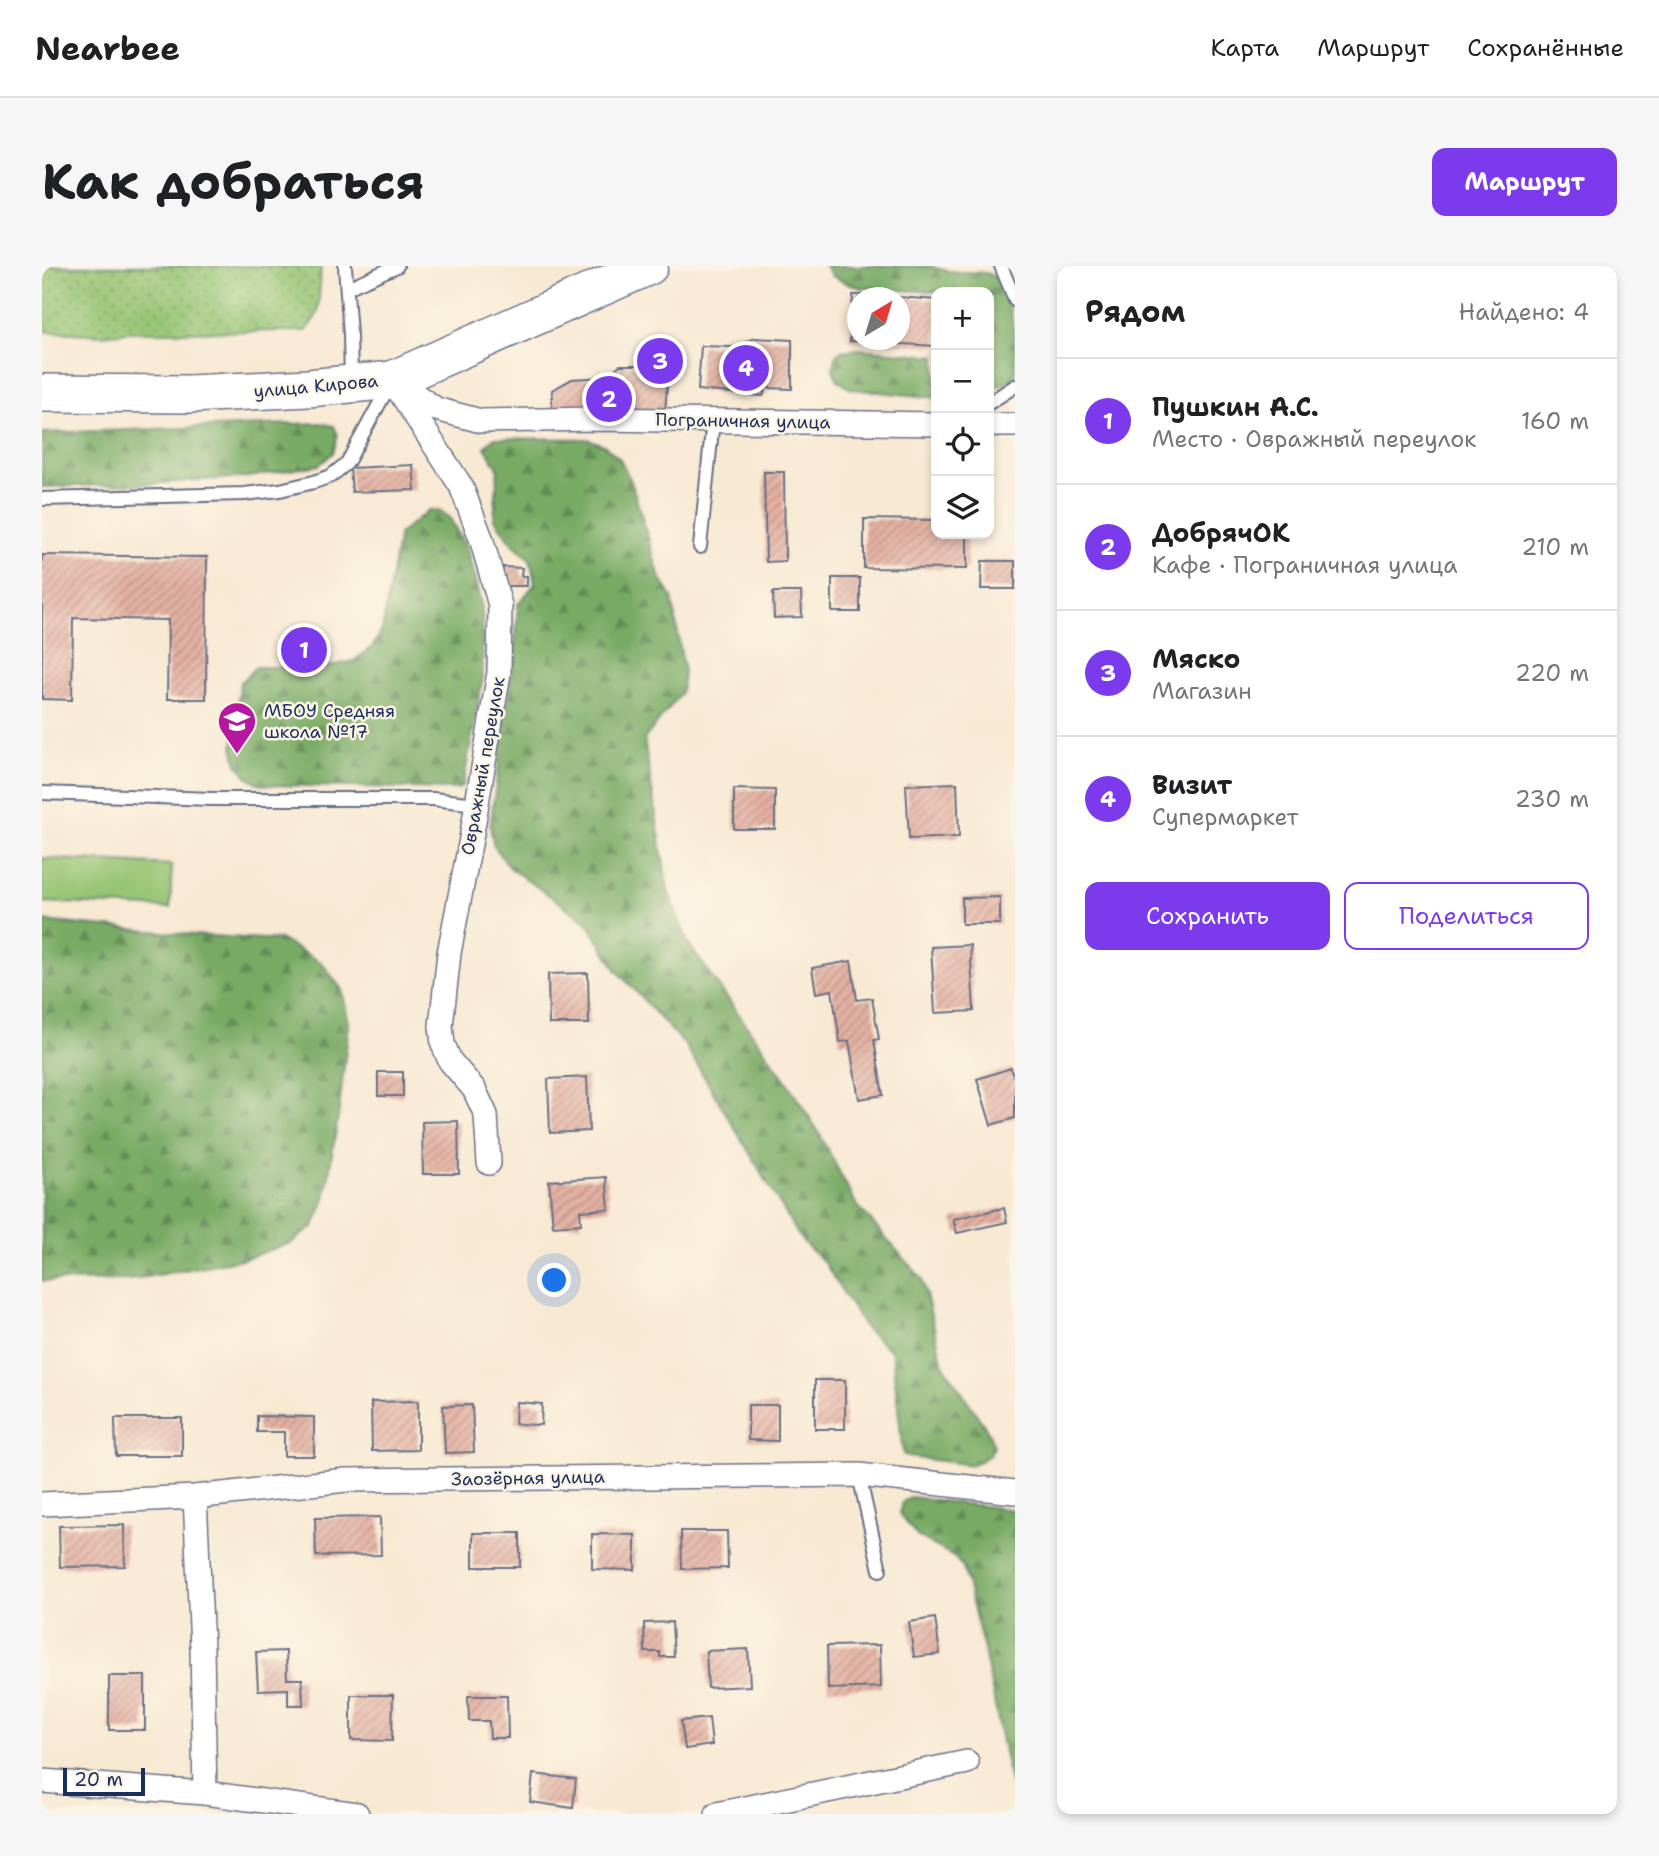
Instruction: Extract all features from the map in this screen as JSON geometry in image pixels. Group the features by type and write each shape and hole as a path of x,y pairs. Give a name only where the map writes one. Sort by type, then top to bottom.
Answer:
{"main road":[{"name":"улица Кирова","path":"42,393 190,394 308,388 392,380 649,266"}],"street":[{"name":"Пограничная улица","path":"392,380 436,409 481,421 595,419 931,424"},
{"name":"Овражный переулок","path":"392,380 461,486 481,538 500,605 499,673 449,953 440,1026 450,1061 474,1089 486,1115 489,1163"},
{"path":"994,425 1015,425"},
{"name":"Заозёрная улица","path":"42,1504 195,1497 346,1480 859,1475 1015,1492"},
{"path":"195,1497 205,1793"},
{"path":"717,1814 967,1762"},
{"path":"42,1782 205,1793 348,1813"}],"lane":[{"path":"345,266 351,384"},
{"path":"347,288 397,266"},
{"path":"1001,266 1015,300"},
{"path":"42,499 244,494 314,482 331,476 347,464 392,380"},
{"path":"994,399 1015,386"},
{"path":"700,547 713,420"},
{"path":"42,793 212,799 433,799 476,804"},
{"path":"859,1475 880,1570"}],"green space":[{"path":"42,266 321,266 318,313 306,331 127,332 103,335 42,331"},
{"path":"825,266 931,266 950,271 985,273 995,278 1008,301 1015,350 1015,377 994,388 994,287 931,287 931,292 910,291 910,287 859,287 832,276"},
{"path":"869,350 931,356 931,397 851,389 838,380 833,370 835,357 841,351"},
{"path":"321,423 334,426 338,435 333,453 319,465 248,477 42,487 42,433"},
{"path":"493,438 588,439 604,445 620,459 631,481 660,578 672,597 684,672 681,693 644,739 668,891 688,943 787,1082 818,1131 856,1204 922,1279 943,1364 989,1433 994,1447 989,1455 973,1465 903,1454 892,1352 865,1328 824,1262 802,1241 685,1045 617,971 587,922 510,868 494,846 490,827 515,648 518,604 535,584 530,559 510,541 494,518 498,468 485,447"},
{"path":"429,510 439,511 449,517 467,549 482,608 483,677 463,785 458,789 261,785 249,778 237,764 233,746 240,683 256,667 327,667 354,661 373,646 382,630 399,534"},
{"path":"42,858 172,865 170,908 42,902"},
{"path":"42,921 281,940 322,963 342,990 349,1023 325,1199 314,1226 291,1243 243,1259 130,1280 42,1281"},
{"path":"911,1497 1015,1510 1015,1791 1010,1782 984,1650 963,1567 953,1556 917,1536 899,1513 903,1502"}],"building":[{"path":"910,298 931,300 931,346 910,344"},
{"path":"755,338 792,340 792,389 766,388 763,396 698,390 701,346 733,347"},
{"path":"620,365 662,365 668,372 665,412 552,417 552,390 572,379 605,377"},
{"path":"413,465 415,490 352,492 350,468"},
{"path":"764,472 784,472 785,561 766,562"},
{"path":"864,519 931,520 931,539 967,539 967,569 864,568"},
{"path":"42,555 207,557 206,699 167,699 168,620 73,618 72,700 42,699"},
{"path":"982,561 1015,561 1015,589 981,589"},
{"path":"503,567 522,568 521,576 527,576 527,586 502,586"},
{"path":"832,578 860,578 860,612 832,612"},
{"path":"773,592 801,592 802,617 774,618"},
{"path":"957,783 959,837 909,839 906,785"},
{"path":"734,789 775,790 775,829 734,829"},
{"path":"1000,897 1000,924 962,924 962,898"},
{"path":"970,945 974,1011 935,1013 931,947"},
{"path":"851,961 857,1000 872,998 879,1039 874,1040 883,1095 859,1099 849,1041 840,1042 832,990 816,993 812,968"},
{"path":"588,973 589,1024 549,1024 548,974"},
{"path":"1011,1068 1015,1080 1015,1118 991,1125 977,1079"},
{"path":"378,1072 403,1072 403,1096 378,1096"},
{"path":"587,1077 589,1131 550,1133 548,1079"},
{"path":"458,1121 459,1174 423,1174 422,1122"},
{"path":"606,1177 609,1209 580,1211 581,1224 553,1226 549,1181"},
{"path":"1004,1208 1007,1222 957,1233 953,1219"},
{"path":"815,1380 845,1380 845,1429 815,1429"},
{"path":"418,1401 418,1450 372,1451 371,1402"},
{"path":"516,1402 542,1404 541,1425 515,1424"},
{"path":"472,1405 474,1452 445,1453 443,1406"},
{"path":"748,1405 778,1405 778,1441 748,1440"},
{"path":"257,1416 314,1417 314,1456 284,1456 284,1432 257,1432"},
{"path":"115,1418 182,1418 182,1456 116,1456"},
{"path":"380,1517 381,1555 316,1556 315,1518"},
{"path":"124,1525 125,1566 60,1567 59,1526"},
{"path":"681,1531 727,1531 728,1568 682,1569"},
{"path":"473,1533 520,1533 520,1567 473,1567"},
{"path":"592,1534 635,1535 635,1570 592,1569"},
{"path":"935,1618 940,1654 914,1657 909,1622"},
{"path":"672,1622 674,1657 660,1657 660,1652 645,1652 644,1623"},
{"path":"880,1645 881,1687 828,1689 827,1646"},
{"path":"748,1649 750,1686 708,1688 706,1651"},
{"path":"286,1651 287,1679 302,1679 303,1705 288,1705 288,1689 258,1690 256,1652"},
{"path":"109,1676 145,1676 145,1730 109,1730"},
{"path":"351,1695 393,1695 392,1741 351,1740"},
{"path":"468,1696 507,1696 508,1738 490,1738 489,1721 469,1721"},
{"path":"709,1718 712,1745 685,1749 681,1721"},
{"path":"533,1774 576,1779 573,1808 530,1802"}],"place":[{"name":"Мяско","path":"660,361"},
{"name":"Визит","path":"746,368"},
{"name":"ДобрячОК","path":"609,399"},
{"name":"Пушкин А.С.","path":"304,650"},
{"name":"МБОУ Средняя школа №17","path":"237,755"}]}
